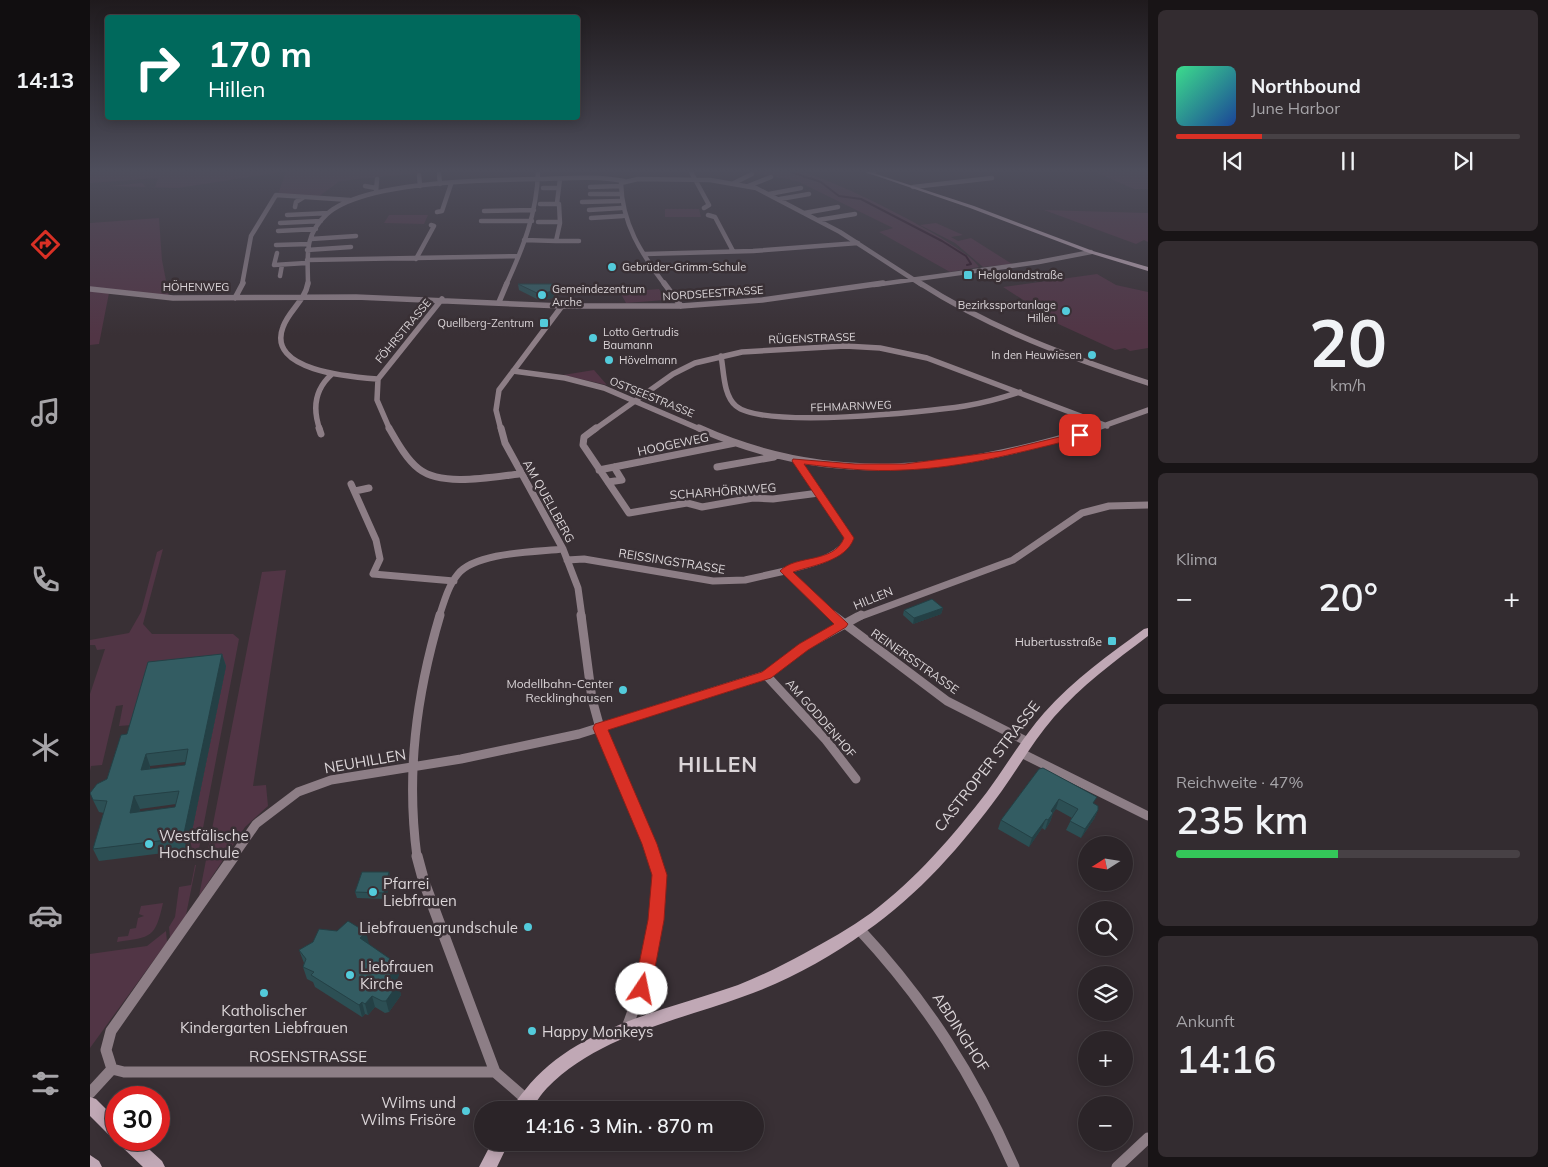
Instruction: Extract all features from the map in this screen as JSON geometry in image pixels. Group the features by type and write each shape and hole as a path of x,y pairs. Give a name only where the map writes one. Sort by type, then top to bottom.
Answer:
{"main road":[{"path":"1025,226 1091,252 1148,269"},
{"name":"CASTROPER STRASSE","path":"526,1101 552,1072 590,1048 626,1032 773,977 859,929 910,887 966,827 1025,748 1063,702 1148,631"},
{"path":"90,1105 105,1119"},
{"path":"139,1151 156,1167"},
{"path":"488,1167 496,1151"},
{"path":"90,1164 93,1167"}],"street":[{"path":"235,298 243,286 244,266 255,226"},
{"path":"416,258 434,226"},
{"path":"499,302 529,226"},
{"path":"556,241 559,226"},
{"path":"628,226 634,241 681,306"},
{"path":"720,226 733,251"},
{"path":"829,226 916,279 946,300 1010,333 1091,364 1148,383"},
{"path":"278,231 316,229 307,250 308,284 301,299 282,326 280,338 282,348 295,360 332,374 378,378"},
{"path":"276,245 356,236"},
{"path":"524,240 579,242"},
{"path":"645,254 733,251 858,243"},
{"path":"307,250 351,247"},
{"name":"NORDSEESTRASSE","path":"301,299 442,300 562,306 681,306 762,300 1091,252"},
{"path":"277,253 274,265 306,262 518,256"},
{"path":"280,276 282,265"},
{"name":"HÖHENWEG","path":"90,289 157,297 301,299"},
{"name":"FÖHRSTRASSE","path":"442,300 378,378 376,395 380,413 420,470 435,477 453,478 519,474"},
{"name":"AM QUELLBERG","path":"562,306 499,390 495,403 504,443 519,474 563,549 578,588 592,699 600,728"},
{"name":"RÜGENSTRASSE","path":"629,513 583,445 584,436 681,370 721,356 757,351 834,346 880,348 927,358 1107,426"},
{"name":"FEHMARNWEG","path":"721,356 731,402 739,409 749,412 799,417 892,415 964,405 1012,396 1020,392"},
{"name":"OSTSEESTRASSE","path":"513,371 588,383 636,400 735,443 779,456 797,461 855,467 905,467 1002,454 1066,439 1148,410"},
{"path":"322,434 316,392 322,381 332,374"},
{"name":"HOOGEWEG","path":"599,470 735,443"},
{"name":"OSTSEESTRASSE","path":"718,467 779,456"},
{"name":"REISSINGSTRASSE","path":"567,560 594,560 713,581 745,580 785,571 838,553 848,542 847,532 797,461"},
{"path":"608,482 622,480 614,467"},
{"path":"369,488 353,488 376,540 380,559 374,574 454,580"},
{"name":"SCHARHÖRNWEG","path":"629,513 687,503 702,507 753,498 773,499 819,493"},
{"name":"HILLEN","path":"600,728 766,675 804,647 842,624 873,610 1013,560 1032,550 1074,518 1093,509 1126,504 1148,505"},
{"path":"520,1101 495,1072 418,860 411,768 416,713 425,668 444,604 454,580 462,570 488,560 563,549"},
{"path":"785,571 842,624"},
{"name":"REINERSSTRASSE","path":"842,624 947,701 1025,748"},
{"name":"AM GODDENHOF","path":"766,675 826,740 856,779"},
{"path":"600,728 653,853 659,875 656,920 642,989 626,1032"},
{"name":"NEUHILLEN","path":"112,1069 107,1058 106,1046 111,1031 256,824 282,802 312,786 331,780 411,768 600,728"},
{"path":"1025,748 1148,816"},
{"name":"ABDINGHOF","path":"859,929 903,976 961,1058 998,1129 1014,1167"},
{"path":"90,1093 112,1069"},
{"name":"ROSENSTRASSE","path":"112,1069 124,1072 495,1072"},
{"path":"1117,1167 1144,1144 1148,1138"}],"shaded area":[{"path":"90,226 160,226 162,260 169,296 90,288"},
{"path":"890,226 921,226 968,256 979,267 950,272 879,232 893,228"},
{"path":"923,226 944,226 963,235 951,237 958,241 971,238 1012,264 983,267 955,243"},
{"path":"1089,226 1148,226 1148,242 1144,240 1136,244"},
{"name":"Bezirkssportanlage Hillen","path":"1097,274 1116,285 1148,292 1148,348 1130,351 1125,348 1115,350 1054,322 1048,323 1025,308 1032,307 1031,305 1003,287"},
{"path":"659,289 665,300 626,303 620,292"},
{"path":"90,290 109,293 99,344 90,345"},
{"path":"594,370 607,385 563,375"},
{"path":"163,549 143,624 152,634 233,634 239,639 199,849 190,850 192,831 226,666 132,725 119,726 123,705 116,706 102,765 91,766 90,771 90,694 105,649 97,650 95,645 90,645 90,640 129,633 141,612 157,552"},
{"path":"286,570 253,786 266,785 268,806 245,827 199,896 262,572"},
{"path":"195,865 186,915 170,938 169,927 175,917 179,887 191,885"},
{"path":"163,903 157,923 150,934 138,939 117,942 118,937 128,936 130,929 136,928 138,918 144,916 139,914 141,906"},
{"path":"166,931 167,942 90,1048 90,954 147,946"}],"building":[{"path":"518,284 555,284 553,291 539,294"},
{"path":"932,599 943,608 914,618 904,610"},
{"path":"222,654 183,838 93,849 107,801 93,800 90,793 97,784 107,779 121,735 127,734 148,662","holes":["188,749 185,765 141,770 146,754","179,791 175,807 130,813 134,796"]},
{"path":"1043,768 1097,797 1093,803 1098,806 1098,810 1085,829 1070,821 1078,809 1059,799 1051,811 1053,813 1048,820 1046,819 1032,838 1001,820 1039,769"},
{"name":"Pfarrei Liebfrauen","path":"362,872 389,872 384,893 355,892"},
{"name":"Liebfrauen Kirche","path":"348,921 366,932 360,938 396,963 393,967 396,969 389,976 398,984 386,1001 372,996 365,1004 362,1002 359,1005 311,975 314,972 303,967 306,959 299,950 313,942 319,929 337,931"}],"waterway":[{"path":"914,226 966,256 971,264 967,265"}],"place":[{"name":"Gebrüder-Grimm-Schule","path":"612,267"},
{"name":"Helgolandstraße","path":"968,275"},
{"name":"Gemeindezentrum Arche","path":"542,295"},
{"name":"Bezirkssportanlage Hillen","path":"1066,311"},
{"name":"Quellberg-Zentrum","path":"544,323"},
{"name":"Lotto Gertrudis Baumann","path":"593,338"},
{"name":"In den Heuwiesen","path":"1092,355"},
{"name":"Hövelmann","path":"609,360"},
{"name":"Hubertusstraße","path":"1112,641"},
{"name":"Modellbahn-Center Recklinghausen","path":"623,690"},
{"name":"Westfälische Hochschule","path":"149,844"},
{"name":"Pfarrei Liebfrauen","path":"373,892"},
{"name":"Liebfrauengrundschule","path":"528,927"},
{"name":"Liebfrauen Kirche","path":"350,975"},
{"name":"Katholischer Kindergarten Liebfrauen","path":"264,993"},
{"name":"Happy Monkeys","path":"532,1031"},
{"name":"Wilms und Wilms Frisöre","path":"466,1111"}],"district":[{"name":"HILLEN","path":"718,764"}],"route":[{"path":"642,989 656,920 660,887 659,875 649,844 600,728 766,675 804,647 842,624 785,571 838,553 846,545 849,538 847,532 797,461 855,467 905,467 1002,454 1080,435"}]}
